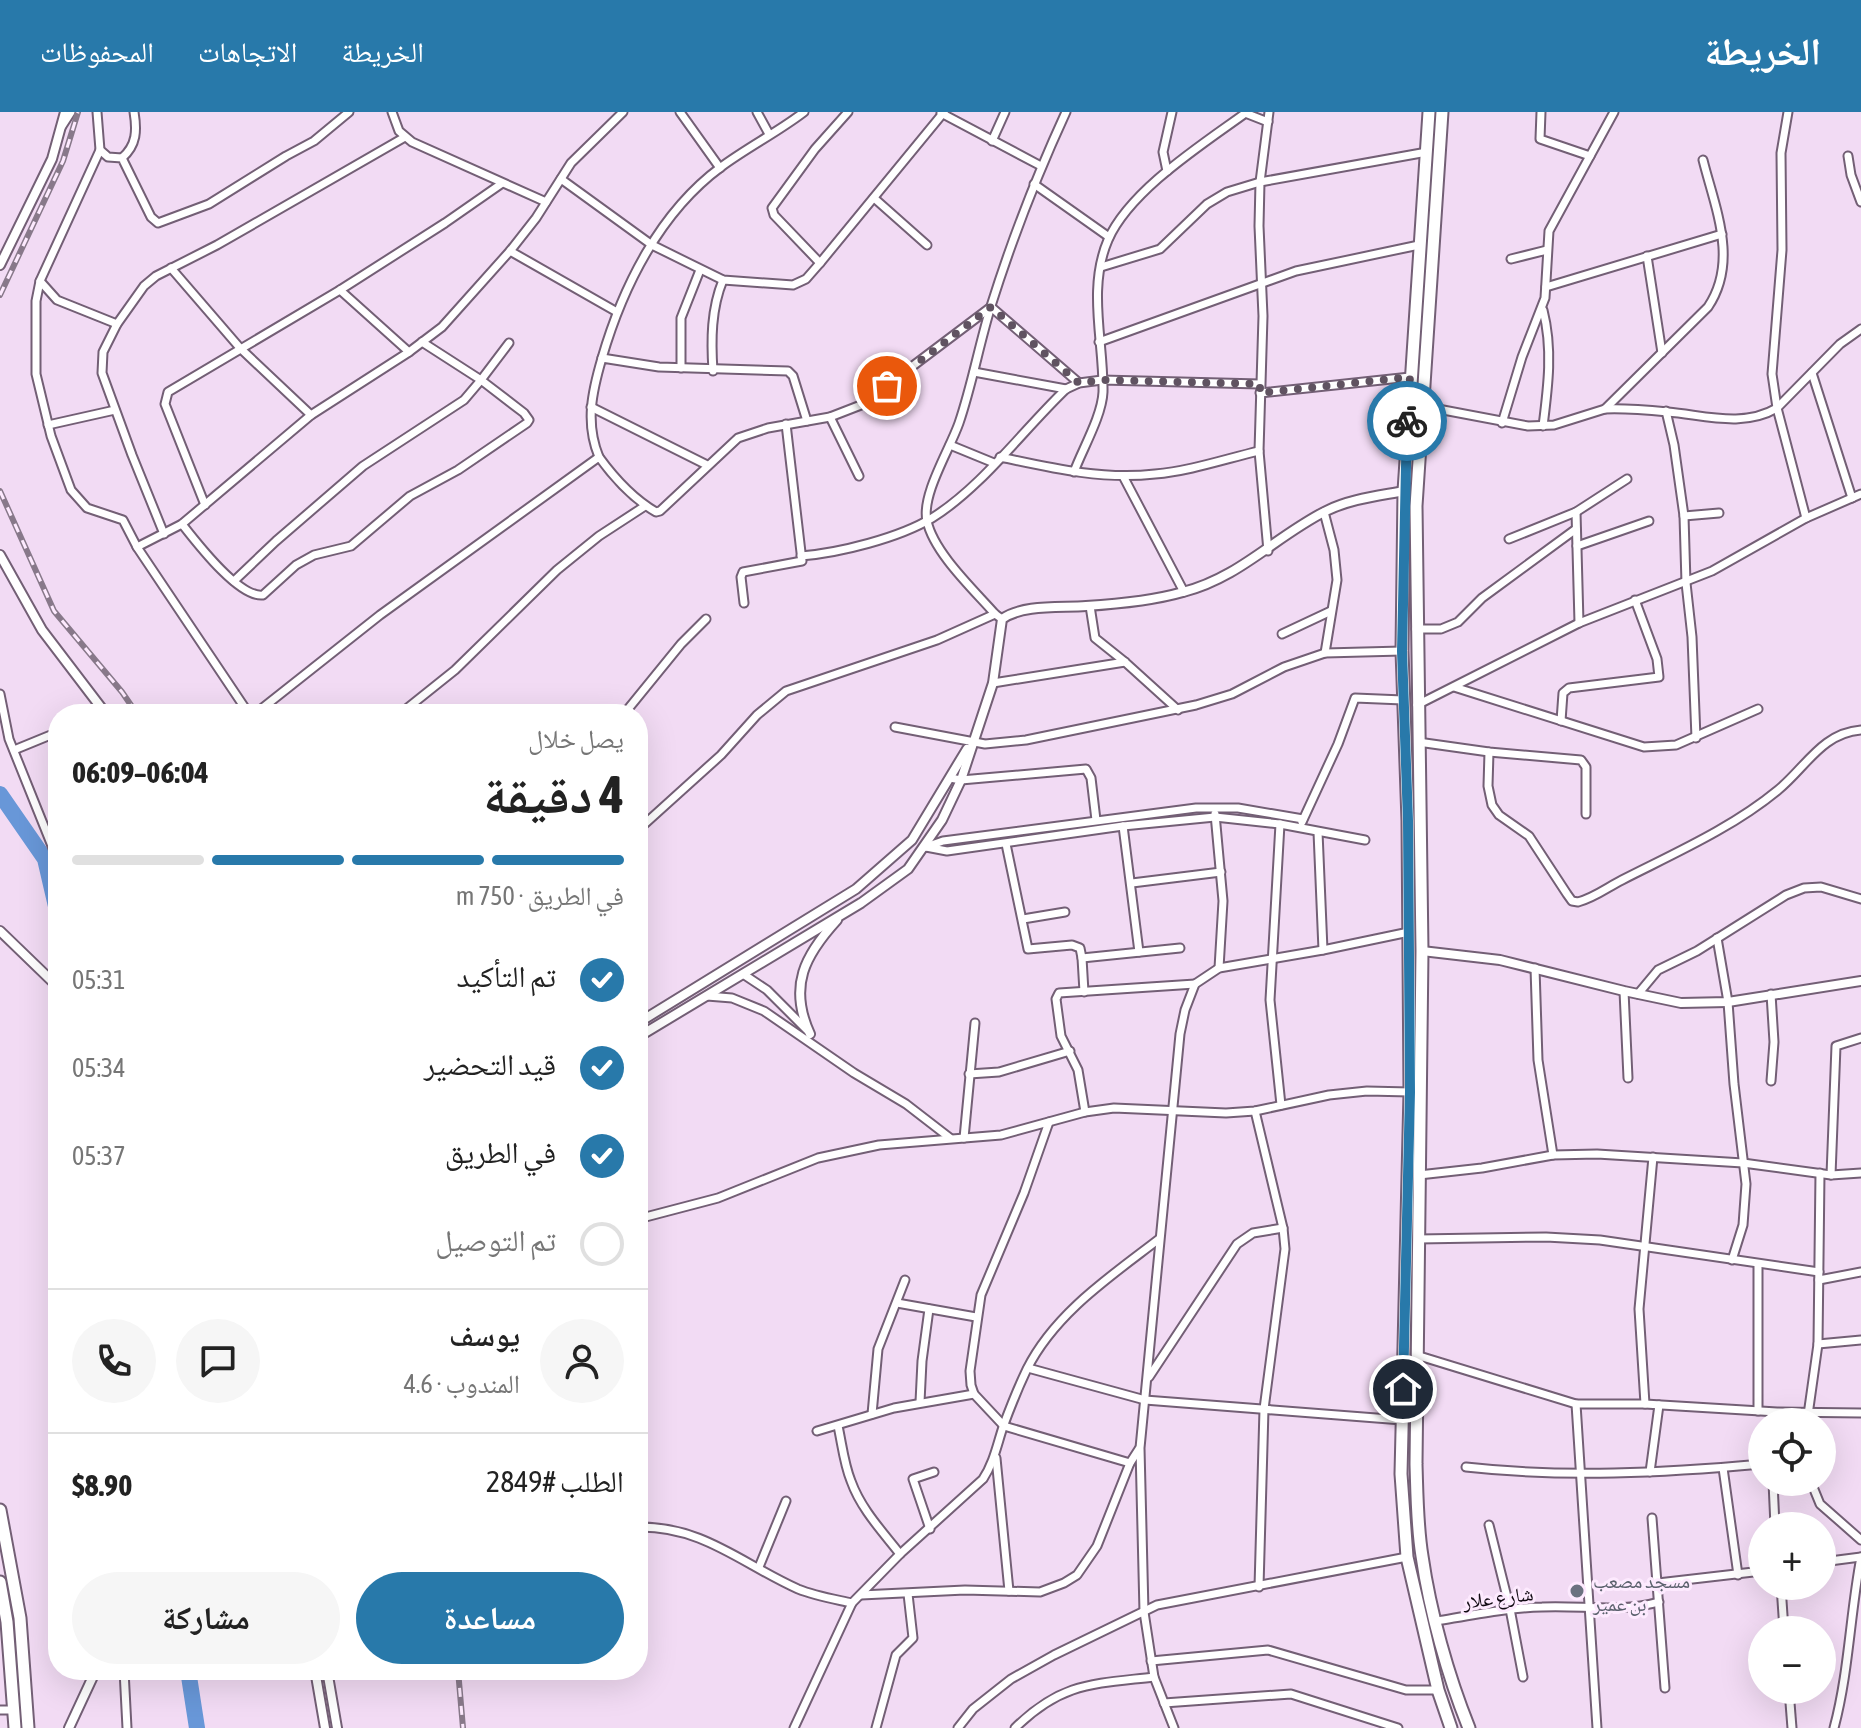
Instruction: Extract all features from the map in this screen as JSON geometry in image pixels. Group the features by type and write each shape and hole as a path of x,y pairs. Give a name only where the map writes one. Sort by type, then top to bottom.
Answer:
{"main road":[{"path":"1429,112 1404,491 1402,651 1409,932 1412,1296 1401,1474 1407,1557 1438,1690 1451,1728"},
{"path":"1412,1296 1418,1239 1422,951 1416,506 1442,112"},
{"path":"1422,206 1435,206"},
{"path":"1421,220 1434,220"},
{"path":"1411,1330 1416,1355 1416,1464 1421,1546 1437,1621 1469,1728"},
{"path":"0,1510 20,1618 28,1728"},
{"path":"0,1582 7,1622 15,1728"}],"street":[{"path":"0,265 47,170 65,112"},
{"path":"61,128 71,112"},
{"path":"97,112 100,150 40,281 36,301 36,374 48,425 76,499 87,508 123,520 137,547 245,704"},
{"path":"100,150 108,157 122,158 130,150 135,139 134,112"},
{"path":"122,158 151,217 156,223 161,223 209,204 314,141 349,112"},
{"path":"392,112 396,126 420,147 546,202"},
{"path":"137,547 182,524 311,415 409,352 457,312 510,251 581,151 623,112"},
{"path":"680,112 720,168"},
{"path":"757,112 769,134"},
{"path":"804,112 720,168 679,206 652,245 617,312 591,407 591,429 599,457 615,479 645,506 660,511 738,438 786,424 830,417 861,405 991,307"},
{"path":"820,263 774,215 772,208 815,149 848,112"},
{"path":"992,141 1005,112"},
{"path":"648,1017 856,889 912,840 977,732 993,683 998,616 945,556 927,521 930,493 950,445 991,307 1034,184 1066,112"},
{"path":"1167,171 1163,152 1172,112"},
{"path":"1268,551 1259,451 1263,283 1259,226 1260,182 1269,112"},
{"path":"1541,112 1540,139 1590,156"},
{"path":"1502,423 1522,357 1543,308 1549,231 1614,112"},
{"path":"1788,112 1781,153 1782,250 1772,361 1777,408 1806,518"},
{"path":"561,179 652,245 700,270 723,280 793,285 806,279 820,263 943,113 1041,166"},
{"path":"1074,472 1102,400 1097,307 1101,267 1109,237 1137,200 1167,171 1246,113 1268,122"},
{"path":"164,534 102,373 102,359 117,324 144,286 171,268 217,245 405,137"},
{"path":"1101,267 1152,253 1215,198 1260,182 1427,152"},
{"path":"1848,156 1861,202"},
{"path":"1605,409 1708,307 1717,293 1724,266 1722,234 1703,160"},
{"path":"205,505 166,409 165,395 340,290 501,184"},
{"path":"1034,184 1109,237"},
{"path":"874,198 927,245"},
{"path":"1546,287 1722,234"},
{"path":"1099,342 1315,266 1419,245"},
{"path":"1511,259 1547,250"},
{"path":"510,251 617,312"},
{"path":"1647,256 1662,353"},
{"path":"171,268 240,348 311,415"},
{"path":"681,368 681,318 700,270"},
{"path":"713,371 712,324 715,302 723,280"},
{"path":"40,281 57,300 117,324"},
{"path":"340,290 409,352"},
{"path":"991,307 1079,383"},
{"path":"1543,308 1548,331 1549,366 1543,426"},
{"path":"1422,406 1502,423 1543,426 1605,409 1666,411 1739,420 1766,414 1777,408 1840,344 1861,329"},
{"path":"182,524 234,581 251,595 263,595 296,565 314,555 351,546 410,496 458,470 527,423 529,420 524,413 481,380 422,342"},
{"path":"234,581 354,473 464,400 509,343"},
{"path":"602,358 713,371 788,371 793,376 807,421"},
{"path":"974,372 1066,389"},
{"path":"1812,373 1852,498"},
{"path":"801,556 843,550 927,521 997,460 1066,389 1079,383 1102,380 1260,388 1410,377"},
{"path":"591,407 707,465"},
{"path":"48,425 115,410"},
{"path":"1666,411 1684,516 1696,738"},
{"path":"830,417 859,476"},
{"path":"744,603 743,572 802,561 786,424"},
{"path":"950,445 997,460 1123,476 1168,473 1259,451"},
{"path":"265,704 380,615 599,457"},
{"path":"1123,476 1184,592"},
{"path":"1509,539 1576,512 1627,479"},
{"path":"648,821 690,784 757,715 786,691 924,645 998,616 1184,592 1223,578 1324,512 1346,503 1404,491"},
{"path":"1417,705 1579,623 1686,583 1744,555 1806,518 1861,494"},
{"path":"412,704 455,670 557,570 599,536 645,506"},
{"path":"1324,512 1337,567 1325,653"},
{"path":"1576,512 1579,623"},
{"path":"1684,516 1719,513"},
{"path":"1577,546 1649,521"},
{"path":"1416,629 1441,629 1458,622 1482,598 1576,529"},
{"path":"0,555 42,630 96,704"},
{"path":"1561,721 1563,693 1569,688 1659,677 1657,659 1635,600"},
{"path":"1090,606 1094,637 1178,710"},
{"path":"1282,634 1331,611"},
{"path":"632,704 706,619"},
{"path":"895,727 991,744 1026,740 1178,710 1232,694 1284,667 1325,653 1402,651"},
{"path":"993,683 1125,662"},
{"path":"1454,687 1644,747 1676,745 1758,709"},
{"path":"0,694 6,731 48,836"},
{"path":"1299,828 1338,744 1355,698 1403,700"},
{"path":"1489,752 1488,786 1492,805 1499,815 1529,836 1572,901 1578,902 1730,823 1778,790 1834,737 1861,730"},
{"path":"14,750 48,736"},
{"path":"648,1031 899,877 926,847 942,820 961,780 972,742"},
{"path":"1418,742 1581,760 1586,767 1586,814"},
{"path":"950,778 961,780 1086,769 1091,778 1096,820"},
{"path":"926,847 943,841 1214,807 1303,819"},
{"path":"1214,807 1223,917 1219,968"},
{"path":"912,840 926,847 947,851 1123,826 1215,817 1280,824 1365,840"},
{"path":"1280,824 1271,1022 1281,1105"},
{"path":"1123,826 1139,952"},
{"path":"1318,832 1323,950"},
{"path":"1006,844 1028,949 1072,945 1080,948 1084,992"},
{"path":"1132,883 1221,872"},
{"path":"1638,994 1658,970 1786,895 1804,888 1821,887 1861,899"},
{"path":"1023,919 1065,912"},
{"path":"810,1034 804,1021 801,998 806,960 814,945 843,913"},
{"path":"0,931 48,977"},
{"path":"1085,1112 1078,1070 1061,1036 1056,999 1061,992 1195,984 1219,968 1409,932"},
{"path":"1717,938 1728,1002 1747,1203 1732,1260"},
{"path":"1082,958 1180,948"},
{"path":"1422,951 1481,956 1681,1003 1728,1002 1861,981"},
{"path":"731,966 767,990 820,1048"},
{"path":"1535,968 1538,1060 1553,1155"},
{"path":"1174,1728 1154,1677 1144,1612 1140,1448 1180,1034 1195,984"},
{"path":"1624,991 1628,1078"},
{"path":"1771,994 1774,1042 1771,1081"},
{"path":"707,996 746,1002 906,1104 951,1138"},
{"path":"964,1138 975,1023"},
{"path":"1831,1175 1836,1046 1861,1038"},
{"path":"969,1074 999,1072 1070,1051"},
{"path":"648,1216 718,1198 835,1154 879,1145 1001,1135 1085,1112 1114,1108 1226,1113 1255,1111 1367,1091 1410,1092"},
{"path":"1255,1111 1283,1228 1284,1269 1264,1409 1259,1587"},
{"path":"1049,1122 1024,1193 988,1277 976,1317 970,1377 974,1394 1004,1426 1130,1463"},
{"path":"1419,1175 1553,1155 1653,1157 1743,1163 1831,1175 1861,1173"},
{"path":"1645,1404 1639,1309 1653,1157"},
{"path":"1809,1408 1818,1344 1820,1173"},
{"path":"1148,1379 1237,1244 1253,1233 1283,1228"},
{"path":"1418,1239 1560,1238 1647,1247 1819,1276 1861,1272"},
{"path":"794,1728 852,1603 900,1554 983,1479 996,1454 1028,1368 1051,1332 1067,1314 1159,1239"},
{"path":"1758,1265 1758,1408"},
{"path":"872,1414 877,1354 905,1280"},
{"path":"897,1303 976,1317"},
{"path":"920,1402 929,1309"},
{"path":"1818,1344 1861,1340"},
{"path":"1416,1355 1576,1404 1645,1404 1748,1410"},
{"path":"1028,1368 1145,1400 1402,1420"},
{"path":"817,1431 920,1402 974,1394"},
{"path":"1576,1404 1597,1728"},
{"path":"1650,1472 1659,1405"},
{"path":"1836,1413 1861,1413"},
{"path":"838,1426 846,1467 856,1495 900,1554"},
{"path":"861,1595 1050,1590 1077,1575 1088,1561 1130,1463 1140,1448"},
{"path":"996,1454 1009,1591"},
{"path":"1466,1467 1580,1473 1748,1465"},
{"path":"1723,1468 1738,1575"},
{"path":"930,1529 913,1479 934,1472"},
{"path":"1817,1496 1820,1504 1861,1540"},
{"path":"759,1567 786,1501"},
{"path":"1652,1518 1665,1688"},
{"path":"1489,1525 1523,1677"},
{"path":"648,1527 671,1528 691,1534 800,1590 852,1603"},
{"path":"958,1728 973,1709 1004,1683 1054,1655 1170,1600 1259,1587 1407,1557"},
{"path":"1834,1728 1847,1670 1853,1599 1861,1557 1836,1560"},
{"path":"1658,1583 1748,1573"},
{"path":"876,1728 896,1655 913,1638 908,1594"},
{"name":"شارع علار","path":"1437,1621 1510,1609 1615,1610 1659,1602"},
{"path":"1151,1661 1268,1650 1406,1690 1438,1690"},
{"path":"1015,1728 1049,1700 1079,1686 1154,1677"},
{"path":"69,1728 91,1680"},
{"path":"125,1680 127,1728"},
{"path":"317,1680 324,1724 335,1717"},
{"path":"329,1680 337,1728"},
{"path":"1164,1703 1291,1694 1398,1728"},
{"path":"1790,1704 1792,1728"},
{"path":"0,1710 14,1710"}],"waterway":[{"path":"0,794 45,859 48,872"},
{"path":"190,1680 197,1728"}],"railway":[{"path":"0,295 63,161 78,112"},
{"path":"0,491 54,611 130,704"},
{"path":"459,1680 463,1728"}],"way so far":[{"path":"887,386 991,307 1079,383 1102,380 1260,384 1260,393 1410,377 1407,421"}],"place":[{"name":"مسجد مصعب بن عمير","path":"1577,1591"}],"route":[{"path":"1403,1389 1410,1092 1408,821 1402,651 1407,421"}]}
